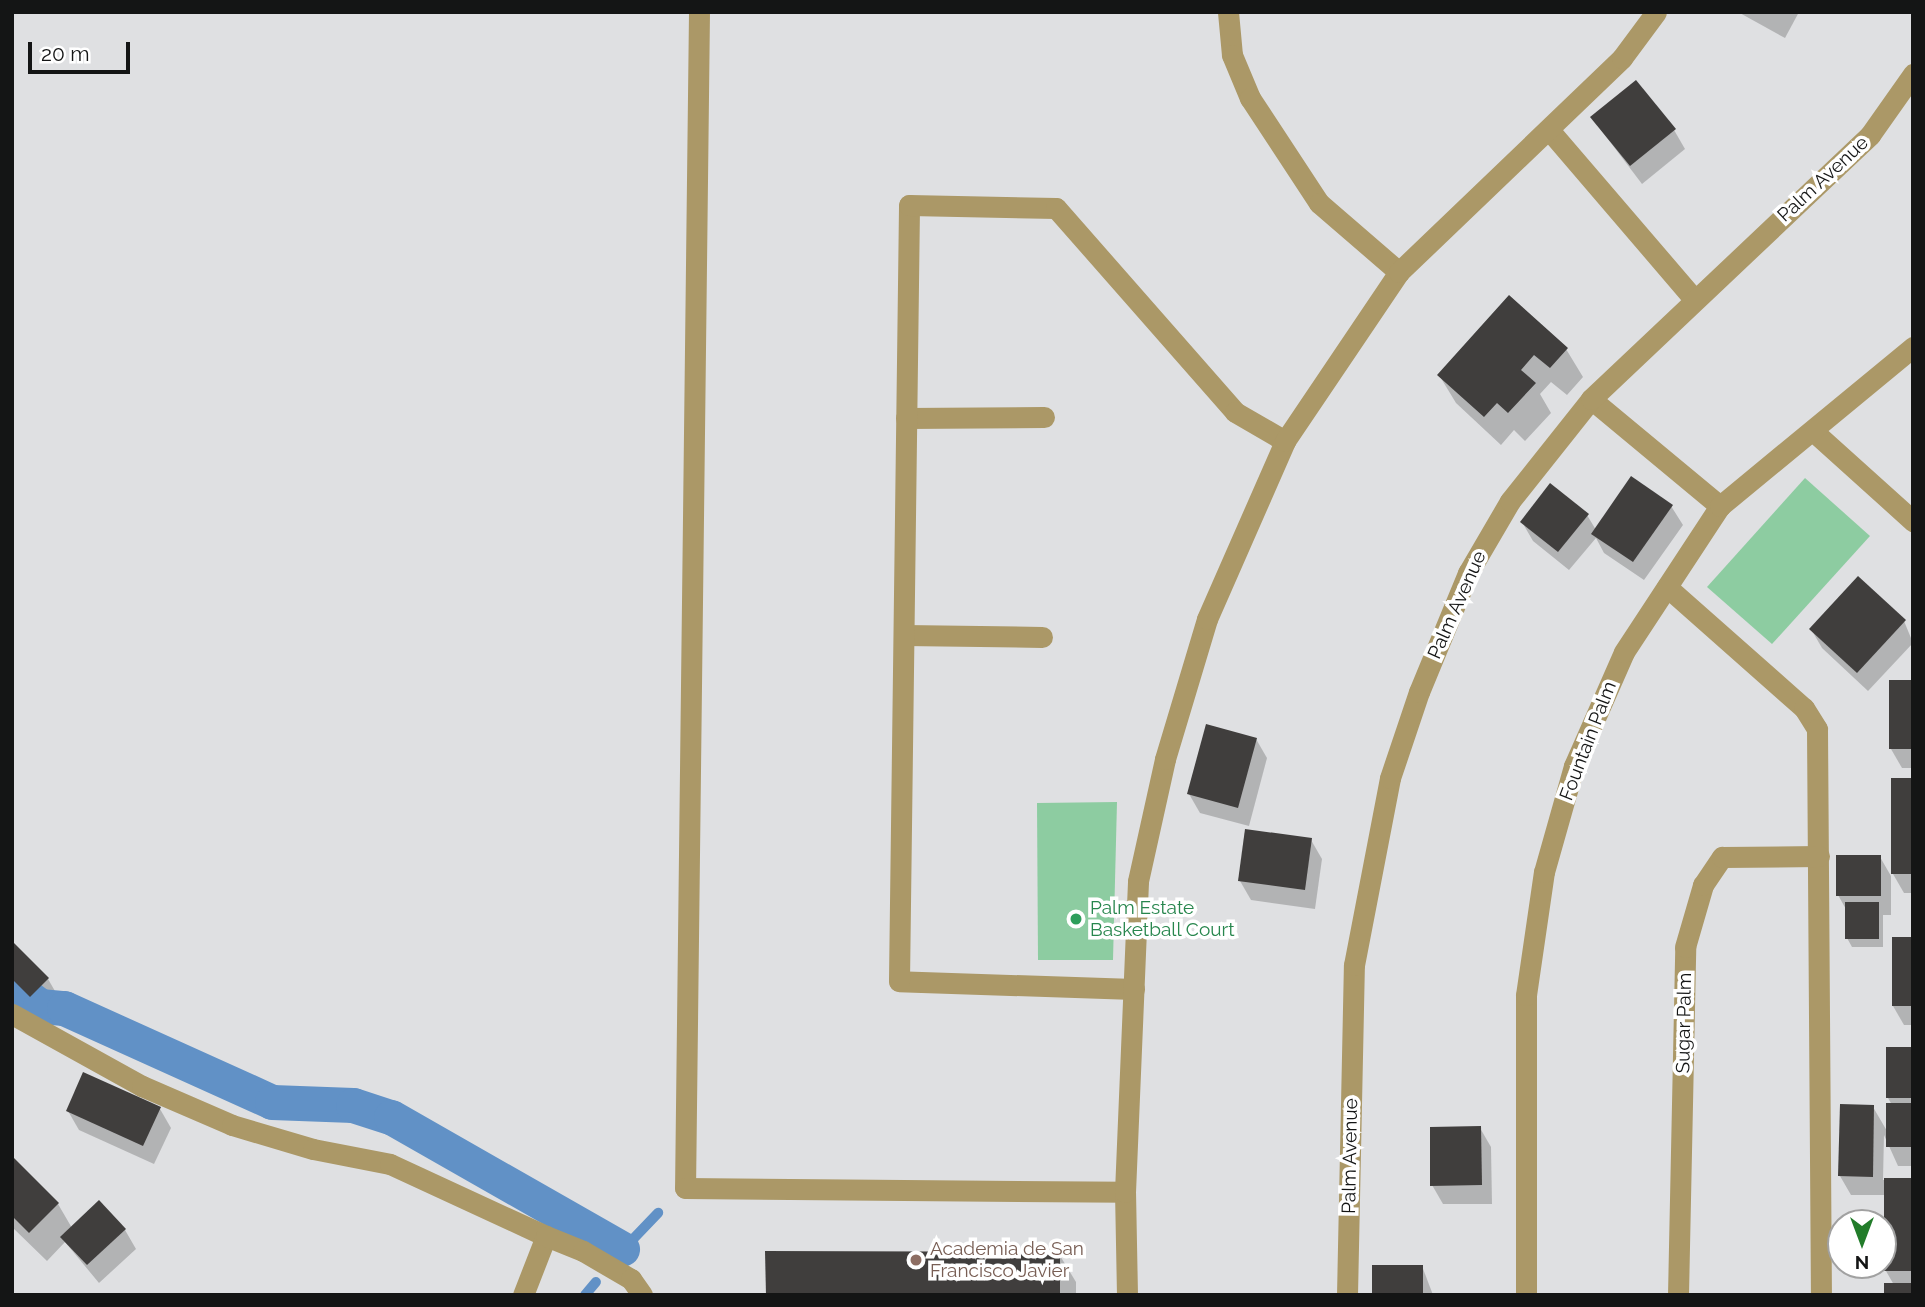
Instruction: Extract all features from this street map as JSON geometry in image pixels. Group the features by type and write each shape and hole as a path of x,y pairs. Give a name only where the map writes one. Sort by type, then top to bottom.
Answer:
{"street":[{"path":"699,12 685,1188 1125,1192"},
{"path":"1228,12 1232,55 1250,98 1319,203 1399,272"},
{"path":"1127,1295 1125,1192 1138,881 1165,759 1207,619 1286,441 1399,272 1550,131 1622,58 1656,12"},
{"name":"Palm Avenue","path":"1347,1295 1354,965 1390,778 1419,692 1468,573 1510,501 1591,399 1870,135 1913,74"},
{"path":"1550,131 1694,299"},
{"path":"1134,989 899,981 908,205 1056,208 1235,412 1286,441"},
{"name":"Fountain Palm","path":"1526,1295 1526,995 1544,872 1580,753 1624,652 1720,506 1913,347"},
{"path":"1591,399 1720,506"},
{"path":"906,418 1044,417"},
{"path":"1813,431 1913,521"},
{"path":"1667,587 1804,708 1817,729 1821,1295"},
{"path":"904,635 1042,637"},
{"name":"Sugar Palm","path":"1678,1295 1685,947 1703,885 1721,857 1819,856"},
{"path":"12,1014 142,1086 232,1125 313,1149 390,1164 546,1236 631,1279 642,1295"},
{"path":"523,1295 546,1236"}],"green space":[{"path":"1805,478 1870,536 1772,644 1707,587"},
{"name":"Palm Estate Basketball Court","path":"1117,802 1113,960 1038,960 1037,803"}],"building":[{"path":"1636,80 1676,129 1630,166 1590,117"},
{"path":"1509,295 1568,348 1550,368 1534,355 1521,370 1536,383 1508,413 1497,403 1484,417 1437,375"},
{"path":"1631,476 1673,505 1633,562 1591,534"},
{"path":"1550,483 1589,514 1558,552 1520,522"},
{"path":"1858,576 1906,620 1857,673 1809,629"},
{"path":"1889,680 1913,680 1913,749 1889,749"},
{"path":"1206,724 1257,738 1238,808 1187,794"},
{"path":"1891,778 1913,778 1913,874 1891,874"},
{"path":"1245,829 1312,838 1305,890 1238,881"},
{"path":"1836,855 1881,855 1881,896 1836,896"},
{"path":"1845,902 1879,902 1879,939 1845,939"},
{"path":"1892,937 1913,937 1913,1006 1892,1006"},
{"path":"12,941 49,978 30,997 12,979"},
{"path":"1886,1047 1913,1047 1913,1098 1886,1098"},
{"path":"83,1072 161,1107 143,1146 66,1111"},
{"path":"1886,1103 1913,1103 1913,1147 1886,1147"},
{"path":"1840,1104 1874,1105 1873,1177 1838,1176"},
{"path":"1481,1126 1482,1185 1430,1186 1430,1127"},
{"path":"12,1156 59,1203 29,1233 12,1216"},
{"path":"1884,1178 1913,1178 1913,1271 1897,1271 1897,1209 1884,1209"},
{"path":"99,1200 126,1229 87,1265 60,1237"},
{"path":"765,1251 1060,1252 1060,1295 766,1295"},
{"path":"1372,1265 1423,1265 1423,1295 1372,1295"},
{"path":"1884,1283 1913,1283 1913,1295 1884,1295"}],"waterway":[{"path":"12,985 40,1006 64,1008 272,1102 353,1105 391,1117 622,1249"},
{"path":"614,1259 658,1213"},
{"path":"585,1295 596,1282"}],"place":[{"name":"Palm Estate Basketball Court","path":"1076,919"},
{"name":"Academia de San Francisco Javier","path":"916,1260"}]}
